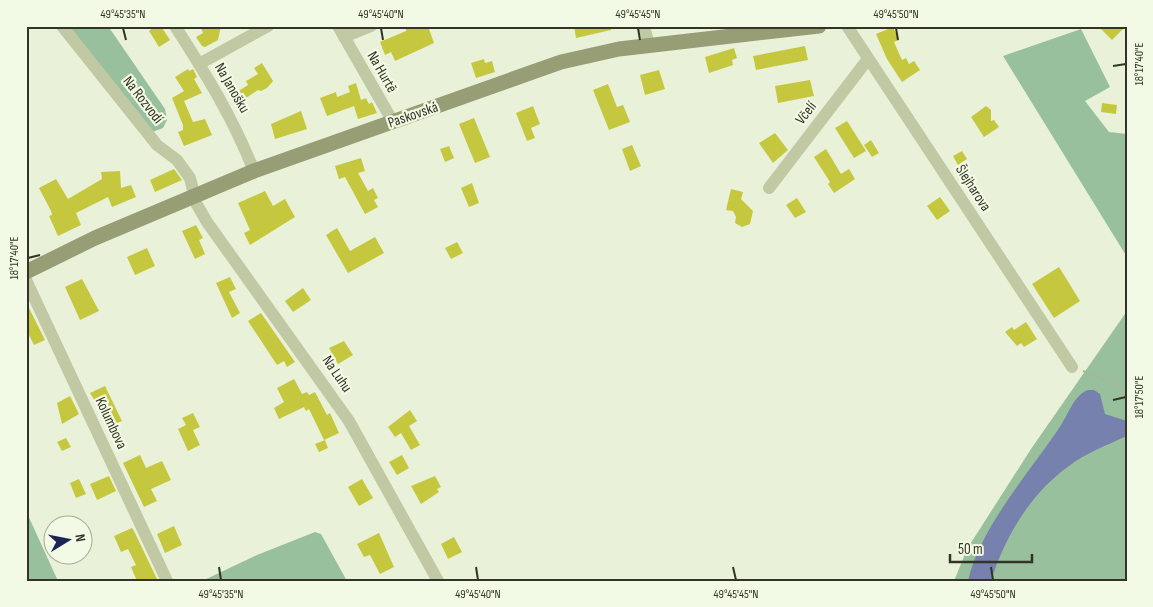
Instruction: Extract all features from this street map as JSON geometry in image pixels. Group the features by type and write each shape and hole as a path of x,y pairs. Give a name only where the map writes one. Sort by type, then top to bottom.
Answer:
{"street":[{"name":"Na Rozvodí","path":"62,26 157,145 177,160 190,178 194,195"},
{"name":"Na Janošku","path":"175,26 236,127 254,171"},
{"path":"199,64 268,26"},
{"name":"Na Hurtě","path":"371,26 341,32 393,122"},
{"path":"644,26 649,46"},
{"name":"Paskovská","path":"26,272 96,238 254,171 324,144 393,122 561,62 593,54 649,46 819,26"},
{"name":"Šlejharova","path":"847,26 1072,367"},
{"name":"Včelí","path":"769,188 868,59"},
{"name":"Na Luhu","path":"194,195 196,203 207,222 349,422 438,581"},
{"name":"Kolumbova","path":"26,280 167,581"}],"path":[{"path":"1072,367 1118,385 1127,396"}],"green space":[{"path":"68,26 108,26 165,109 167,120 163,128 150,133"},
{"path":"1081,29 1110,87 1085,101 1109,132 1127,134 1127,257 1003,56"},
{"path":"1127,311 1127,581 954,581 967,549 1031,449"},
{"path":"26,511 42,546 42,564 50,564 58,581 26,581"},
{"path":"315,532 321,534 347,581 202,581 257,555"}],"water":[{"path":"1088,390 1094,390 1100,394 1105,414 1127,421 1127,436 1082,457 1055,477 1031,502 1021,517 1004,548 991,581 968,581 983,540 995,520 1061,425 1075,400"}],"building":[{"path":"155,26 161,26 170,40 159,47 149,31"},
{"path":"200,26 221,26 218,40 205,47 202,46 196,37 203,33"},
{"path":"413,26 428,26 434,43 395,61 391,52 385,55 380,42"},
{"path":"574,26 611,26 611,30 576,38"},
{"path":"1098,26 1126,26 1112,40"},
{"path":"893,27 899,40 894,42 902,60 906,58 909,64 914,61 920,70 902,82 887,59 876,34"},
{"path":"805,46 808,60 756,70 753,56"},
{"path":"734,48 737,58 732,60 733,65 709,73 705,57"},
{"path":"484,59 485,63 492,61 495,72 476,78 471,63"},
{"path":"262,63 273,81 267,88 261,91 258,90 237,104 232,95 248,85 246,81 258,74 254,68"},
{"path":"188,69 189,71 193,69 197,77 194,79 202,93 184,101 193,122 205,119 212,135 184,146 178,132 183,130 183,125 172,98 184,91 175,77"},
{"path":"659,70 665,89 645,95 640,75"},
{"path":"810,80 814,96 778,103 775,86"},
{"path":"356,83 361,100 366,98 369,104 372,102 377,113 358,119 354,106 327,116 320,98 336,92 337,97 350,92 348,86"},
{"path":"608,84 617,107 623,105 630,122 609,130 593,90"},
{"path":"1102,103 1117,105 1116,114 1101,112"},
{"path":"533,106 540,124 531,128 535,138 527,141 516,113"},
{"path":"986,106 991,110 991,121 994,120 999,127 984,137 971,117"},
{"path":"301,111 307,129 275,139 271,124"},
{"path":"474,118 490,157 475,163 459,124"},
{"path":"847,121 866,151 854,158 835,128"},
{"path":"775,133 788,150 773,163 759,143"},
{"path":"871,140 879,153 872,157 864,145"},
{"path":"632,145 641,166 630,171 622,149"},
{"path":"449,146 454,158 445,162 440,149"},
{"path":"826,149 841,174 849,169 855,179 834,193 828,184 830,182 814,157"},
{"path":"962,151 967,159 958,165 953,156"},
{"path":"361,158 365,171 358,173 368,191 373,188 378,198 374,200 378,207 365,214 345,177 339,179 335,166"},
{"path":"174,169 182,180 155,192 150,180"},
{"path":"120,171 121,188 131,185 136,197 112,207 108,197 76,213 81,225 58,236 49,216 52,215 51,211 39,188 56,179 68,199 102,179 101,172"},
{"path":"472,183 479,203 469,207 461,188"},
{"path":"731,189 743,192 741,199 753,211 750,224 742,227 735,223 736,217 733,211 726,210"},
{"path":"265,191 273,206 285,199 295,217 250,245 244,233 250,230 238,203"},
{"path":"940,197 950,211 937,220 927,206"},
{"path":"797,198 806,212 795,218 786,205"},
{"path":"196,225 203,238 199,240 205,254 195,259 182,231"},
{"path":"337,228 350,251 375,237 384,253 348,273 326,235"},
{"path":"457,242 463,253 451,259 445,248"},
{"path":"147,248 155,266 135,275 127,257"},
{"path":"1059,267 1080,301 1054,318 1032,284"},
{"path":"230,277 236,289 229,292 240,313 232,318 216,283"},
{"path":"82,279 99,311 80,320 65,287"},
{"path":"303,288 311,300 293,312 285,301"},
{"path":"26,302 45,340 34,345 26,329"},
{"path":"261,313 295,362 287,367 284,361 277,365 248,321"},
{"path":"1026,322 1037,339 1024,347 1021,343 1017,346 1005,332 1012,327 1014,330"},
{"path":"344,341 353,355 338,364 329,348"},
{"path":"294,379 302,394 307,392 309,395 315,392 327,415 330,413 339,433 324,440 309,409 306,411 304,407 279,419 274,408 284,402 277,388"},
{"path":"105,386 122,421 110,426 90,393"},
{"path":"70,396 79,414 62,424 57,403"},
{"path":"410,410 417,421 409,426 420,445 411,450 401,433 395,437 388,427"},
{"path":"193,413 200,427 193,430 200,445 188,451 178,429 186,425 182,418"},
{"path":"66,438 71,447 62,451 57,442"},
{"path":"325,440 328,448 319,452 315,444"},
{"path":"140,455 146,468 162,461 171,480 151,489 157,501 144,507 123,463"},
{"path":"402,455 409,468 397,475 389,462"},
{"path":"109,476 116,491 97,500 90,484"},
{"path":"435,476 441,487 437,489 439,492 421,504 411,486"},
{"path":"79,479 86,494 76,498 70,483"},
{"path":"362,479 373,498 359,506 348,487"},
{"path":"174,526 182,545 165,553 157,534"},
{"path":"132,528 158,581 137,581 131,567 136,565 128,549 121,552 114,536"},
{"path":"379,533 394,567 380,574 370,555 364,557 357,544"},
{"path":"454,537 462,552 448,559 441,544"}]}
